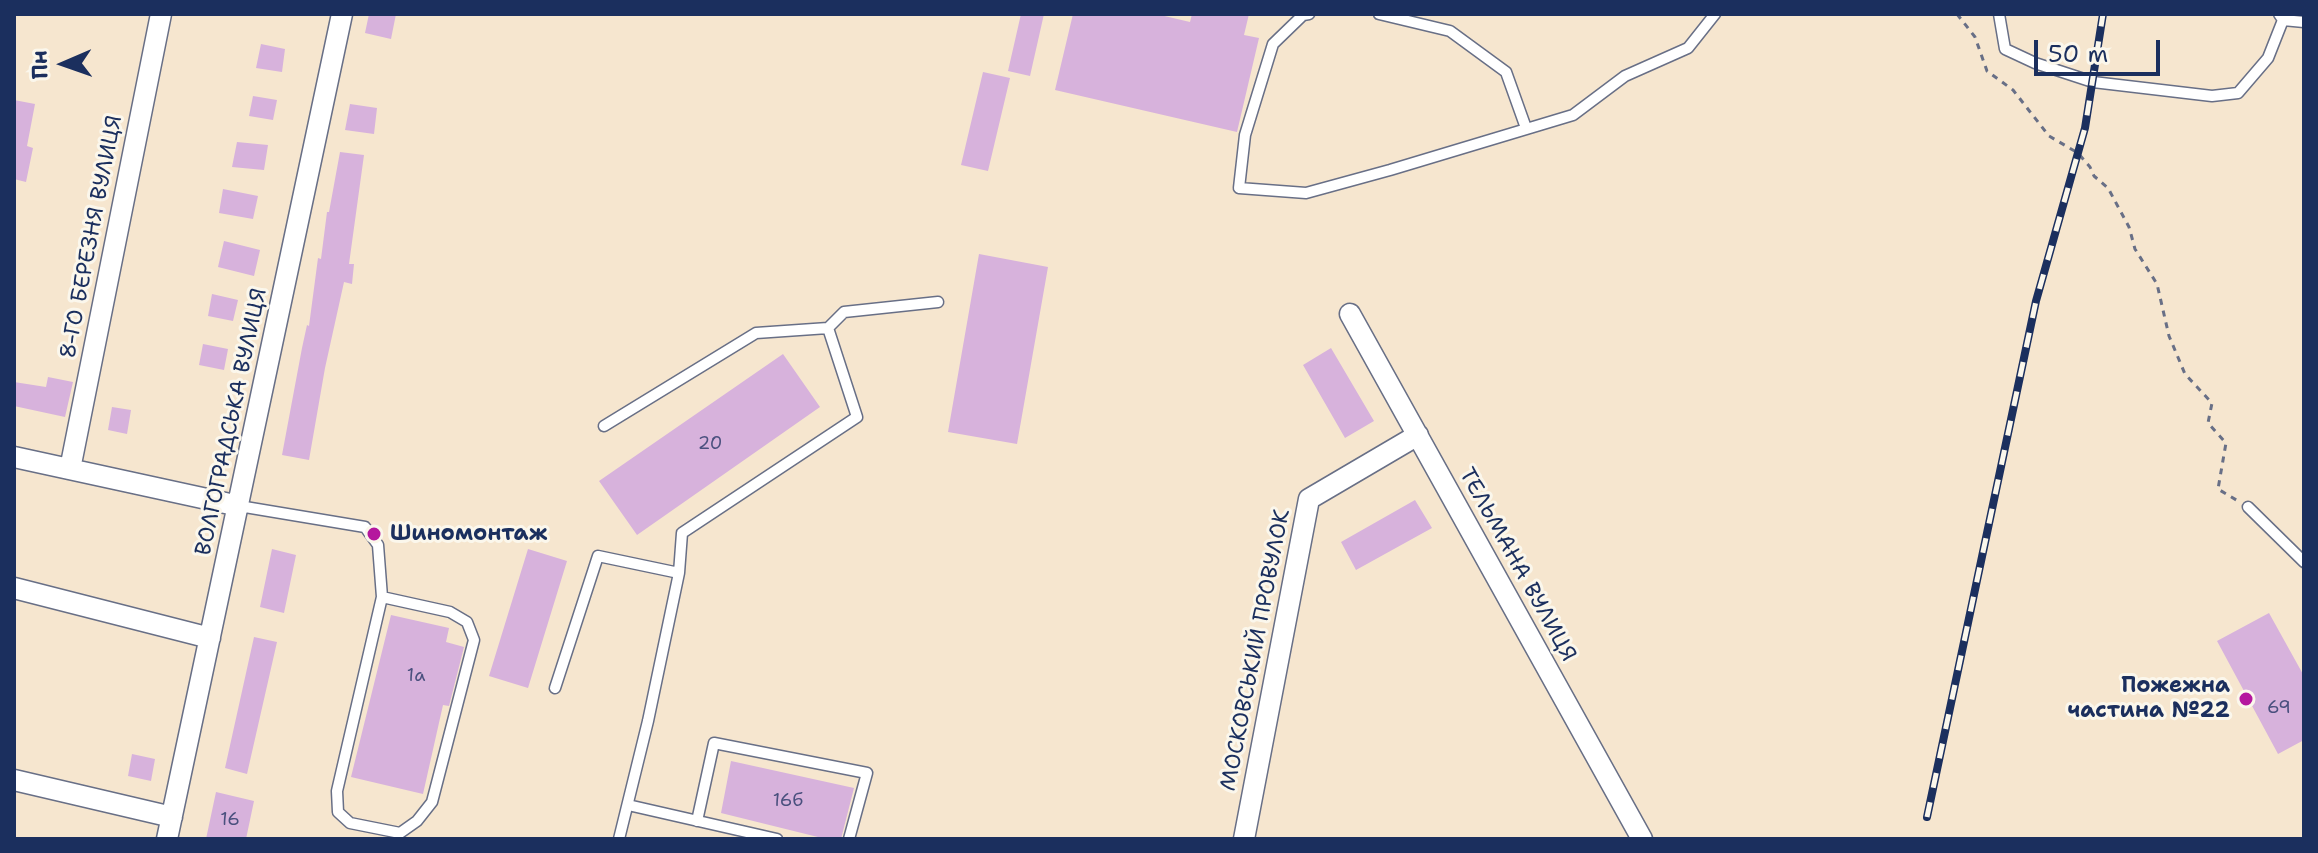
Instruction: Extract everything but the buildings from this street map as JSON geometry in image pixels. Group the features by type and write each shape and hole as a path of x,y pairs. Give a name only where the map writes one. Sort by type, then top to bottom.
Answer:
{"street":[{"name":"8-ГО БЕРЕЗНЯ ВУЛИЦЯ","path":"70,469 161,14"},
{"name":"ВОЛГОГРАДСЬКА ВУЛИЦЯ","path":"167,839 342,14"},
{"name":"ТЕЛЬМАНА ВУЛИЦЯ","path":"1350,314 1642,839"},
{"name":"МОСКОВСЬКИЙ ПРОВУЛОК","path":"1244,839 1309,499 1418,435"},
{"path":"14,457 239,506"},
{"path":"14,588 210,638"},
{"path":"14,780 172,817"}],"lane":[{"path":"1309,14 1303,15 1273,44 1245,135 1239,188 1306,193 1573,115 1625,76 1688,48 1715,14"},
{"path":"1379,14 1450,31 1506,72 1526,128"},
{"path":"1999,14 2005,49 2035,63 2093,82 2212,96 2238,93 2268,58 2281,17 2304,22"},
{"path":"604,426 756,333 828,328 844,312 938,302"},
{"path":"619,839 679,573 682,533 857,417 828,328"},
{"path":"239,506 365,527 378,545 382,597 337,791 338,812 350,823 400,833 417,821 432,802 474,640 467,622 450,612 382,597"},
{"path":"2248,507 2304,562"},
{"path":"555,688 598,556 679,573"},
{"path":"697,821 714,743 867,773 849,839"},
{"path":"628,805 777,839"}],"path":[{"path":"1957,14 1975,37 1987,71 2013,90 2049,136 2078,153 2094,176 2108,188 2129,227 2135,249 2157,284 2169,336 2185,374 2212,403 2208,423 2226,443 2218,489 2248,507"}],"railway":[{"path":"1927,817 2036,301 2085,128 2103,14"}],"place":[{"name":"Шиномонтаж","path":"374,534"},
{"name":"Пожежна частина №22","path":"2246,699"}]}
